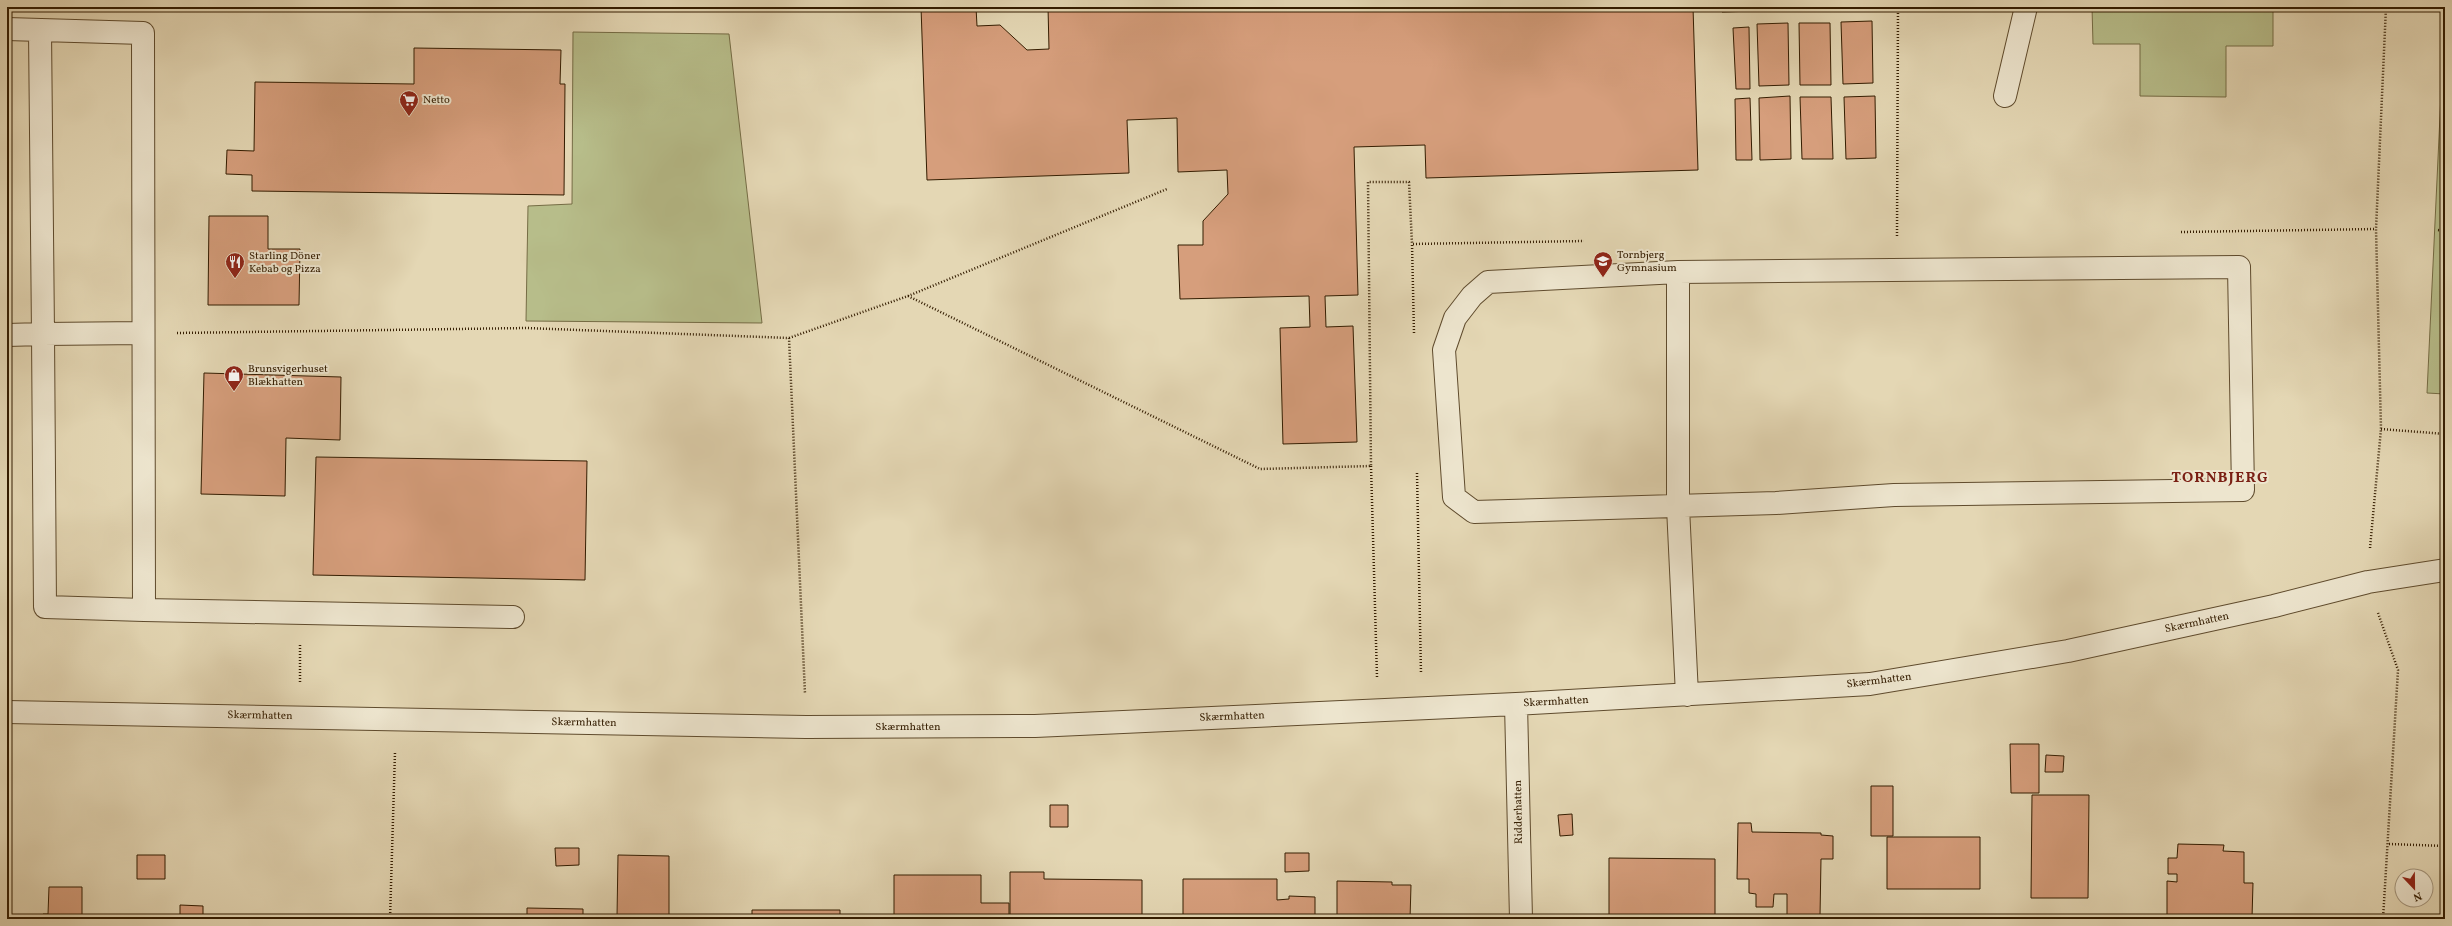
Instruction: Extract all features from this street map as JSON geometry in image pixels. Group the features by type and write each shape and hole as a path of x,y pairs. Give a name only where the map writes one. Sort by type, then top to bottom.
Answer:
{"street":[{"path":"2005,96 2026,7"},
{"path":"7,29 143,33 142,333 144,610"},
{"path":"40,30 44,334 45,607 513,617"},
{"path":"2239,268 2243,490 1894,495 1678,507 1474,512 1454,497 1444,350 1455,318 1472,296 1488,282 1678,272 2239,268"},
{"path":"1678,272 1678,507 1687,695"},
{"path":"7,335 142,333"},
{"name":"Skærmhatten","path":"7,712 806,727 1034,726 1687,695 1885,682 2068,651 2274,606 2368,582 2445,570"},
{"name":"Ridderhatten","path":"1516,704 1521,919"}],"path":[{"path":"1897,237 1898,7"},
{"path":"2383,919 2389,844 2398,670 2368,582 2380,429 2376,229 2386,7"},
{"path":"1378,710 1371,466 1368,182 1409,182 1414,338"},
{"path":"142,333 526,328 789,338 908,296 1167,189"},
{"path":"2173,232 2376,229"},
{"path":"2438,230 2445,231"},
{"path":"1889,237 1905,236"},
{"path":"1412,244 1587,241"},
{"path":"908,296 1260,469 1371,466"},
{"path":"789,338 806,727"},
{"path":"2380,429 2445,434"},
{"path":"1417,472 1422,708"},
{"path":"299,613 301,717"},
{"path":"390,919 396,719"},
{"path":"2389,844 2445,846"}],"green space":[{"path":"2092,7 2273,7 2273,46 2226,46 2226,97 2140,96 2140,44 2093,44"},
{"path":"2445,9 2445,394 2427,393"},
{"path":"573,32 729,34 762,323 526,321 528,206 572,204"}],"building":[{"path":"921,7 976,7 977,26 1000,25 1027,50 1049,49 1048,7 1693,7 1698,170 1426,178 1425,145 1354,147 1358,295 1325,296 1326,327 1353,326 1357,442 1283,444 1280,328 1310,327 1309,296 1180,299 1178,245 1203,245 1203,221 1228,194 1227,170 1178,172 1177,118 1127,120 1129,173 927,180"},
{"path":"1721,7 1886,7 1722,12"},
{"path":"1872,21 1873,83 1843,84 1841,22"},
{"path":"1788,23 1789,85 1759,86 1757,24"},
{"path":"1799,23 1830,23 1831,85 1800,85"},
{"path":"1749,27 1750,89 1736,89 1733,28"},
{"name":"Netto","path":"414,48 561,50 560,84 565,84 564,195 252,191 252,175 226,174 227,150 254,151 255,82 414,84"},
{"path":"1790,96 1791,159 1760,160 1759,98"},
{"path":"1875,96 1876,158 1846,159 1844,97"},
{"path":"1800,97 1831,97 1833,159 1802,159"},
{"path":"1750,98 1752,160 1736,160 1735,99"},
{"path":"209,216 268,216 268,249 300,249 299,305 208,305"},
{"path":"204,373 341,377 340,440 286,438 285,496 201,494"},
{"path":"316,457 587,461 585,580 313,575"},
{"path":"2010,744 2039,744 2039,793 2011,793"},
{"path":"2046,755 2064,756 2063,772 2045,772"},
{"path":"1871,786 1893,786 1893,836 1871,836"},
{"path":"2032,795 2089,795 2088,898 2031,898"},
{"path":"1050,805 1068,805 1068,827 1050,827"},
{"path":"1572,814 1573,835 1560,836 1558,815"},
{"path":"1738,823 1751,823 1752,832 1821,833 1821,835 1833,836 1833,859 1821,859 1820,916 1787,916 1787,894 1774,894 1773,907 1756,907 1756,894 1749,893 1749,879 1737,879"},
{"path":"1887,837 1980,837 1980,889 1887,889"},
{"path":"2178,844 2224,845 2223,851 2244,852 2244,883 2253,883 2252,918 2167,917 2167,881 2177,882 2177,874 2168,874 2168,858 2177,858"},
{"path":"555,848 579,848 579,865 556,866"},
{"path":"1285,853 1309,853 1309,871 1285,872"},
{"path":"137,855 165,855 165,879 137,879"},
{"path":"618,855 669,856 669,917 728,919 611,919 611,916 617,917"},
{"path":"1609,858 1715,859 1715,919 1609,919"},
{"path":"1010,872 1044,872 1044,879 1142,880 1142,919 1010,919"},
{"path":"894,875 981,875 981,903 1009,903 1009,919 894,919"},
{"path":"1183,879 1277,879 1277,900 1289,899 1289,896 1315,897 1315,919 1183,919"},
{"path":"1337,881 1392,882 1392,885 1411,885 1410,919 1337,919"},
{"path":"49,887 82,887 82,916 170,917 170,919 43,919 43,914 48,914"},
{"path":"180,905 203,906 203,919 180,919"},
{"path":"527,908 583,909 583,919 527,919"},
{"path":"752,910 840,910 840,919 752,919"}],"place":[{"name":"Netto","path":"409,117"},
{"name":"Tornbjerg Gymnasium","path":"1603,278"},
{"name":"Starling Döner Kebab og Pizza","path":"235,279"},
{"name":"Brunsvigerhuset Blækhatten","path":"234,392"}],"district":[{"name":"TORNBJERG","path":"2220,478"}]}
